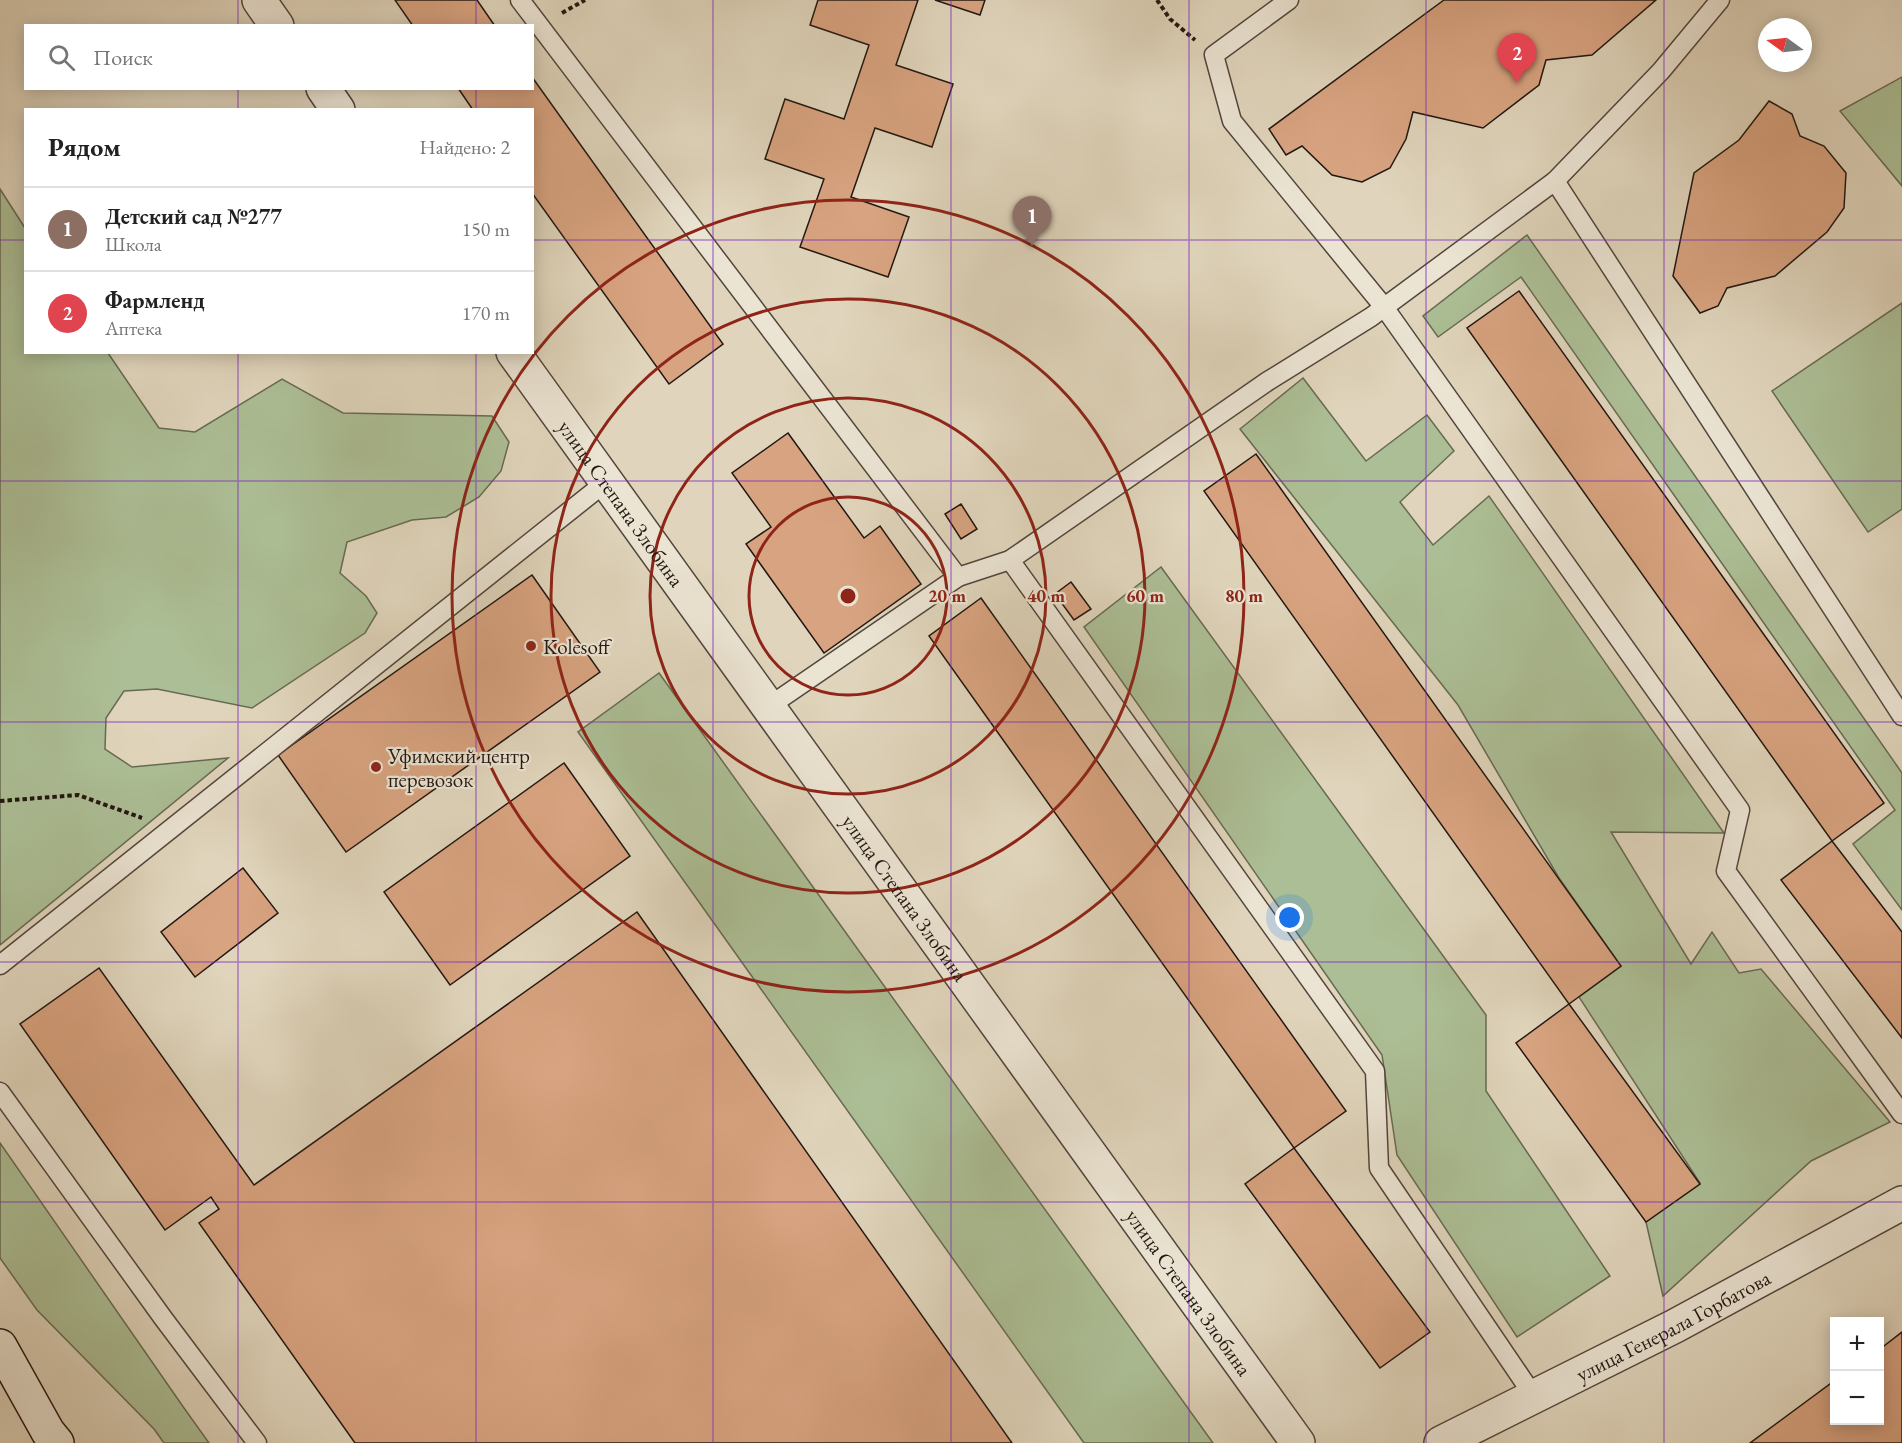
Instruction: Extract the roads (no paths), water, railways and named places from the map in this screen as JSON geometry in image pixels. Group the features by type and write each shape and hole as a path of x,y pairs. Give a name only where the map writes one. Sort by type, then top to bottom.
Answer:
{"street":[{"path":"259,0 276,24"},
{"path":"324,90 337,108"},
{"name":"улица Степана Злобина","path":"514,354 1298,1443"},
{"name":"улица Генерала Горбатова","path":"1441,1443 1675,1326 1902,1203"},
{"path":"0,1346 48,1432 57,1443"}],"lane":[{"path":"520,0 958,577"},
{"path":"1289,0 1214,55 1232,121 1384,307 1740,810 1726,871 1902,1114"},
{"path":"768,707 958,577 1010,560 1268,381 1384,307 1555,181 1661,71 1720,0"},
{"path":"1555,181 1902,716"},
{"path":"0,965 606,482"},
{"path":"1010,560 1375,1071 1379,1168 1535,1398"},
{"path":"0,1092 256,1443"}],"place":[{"name":"Фармленд","path":"1517,83"},
{"name":"Детский сад №277","path":"1032,246"},
{"name":"Kolesoff","path":"531,646"},
{"name":"Уфимский центр перевозок","path":"376,767"}]}
